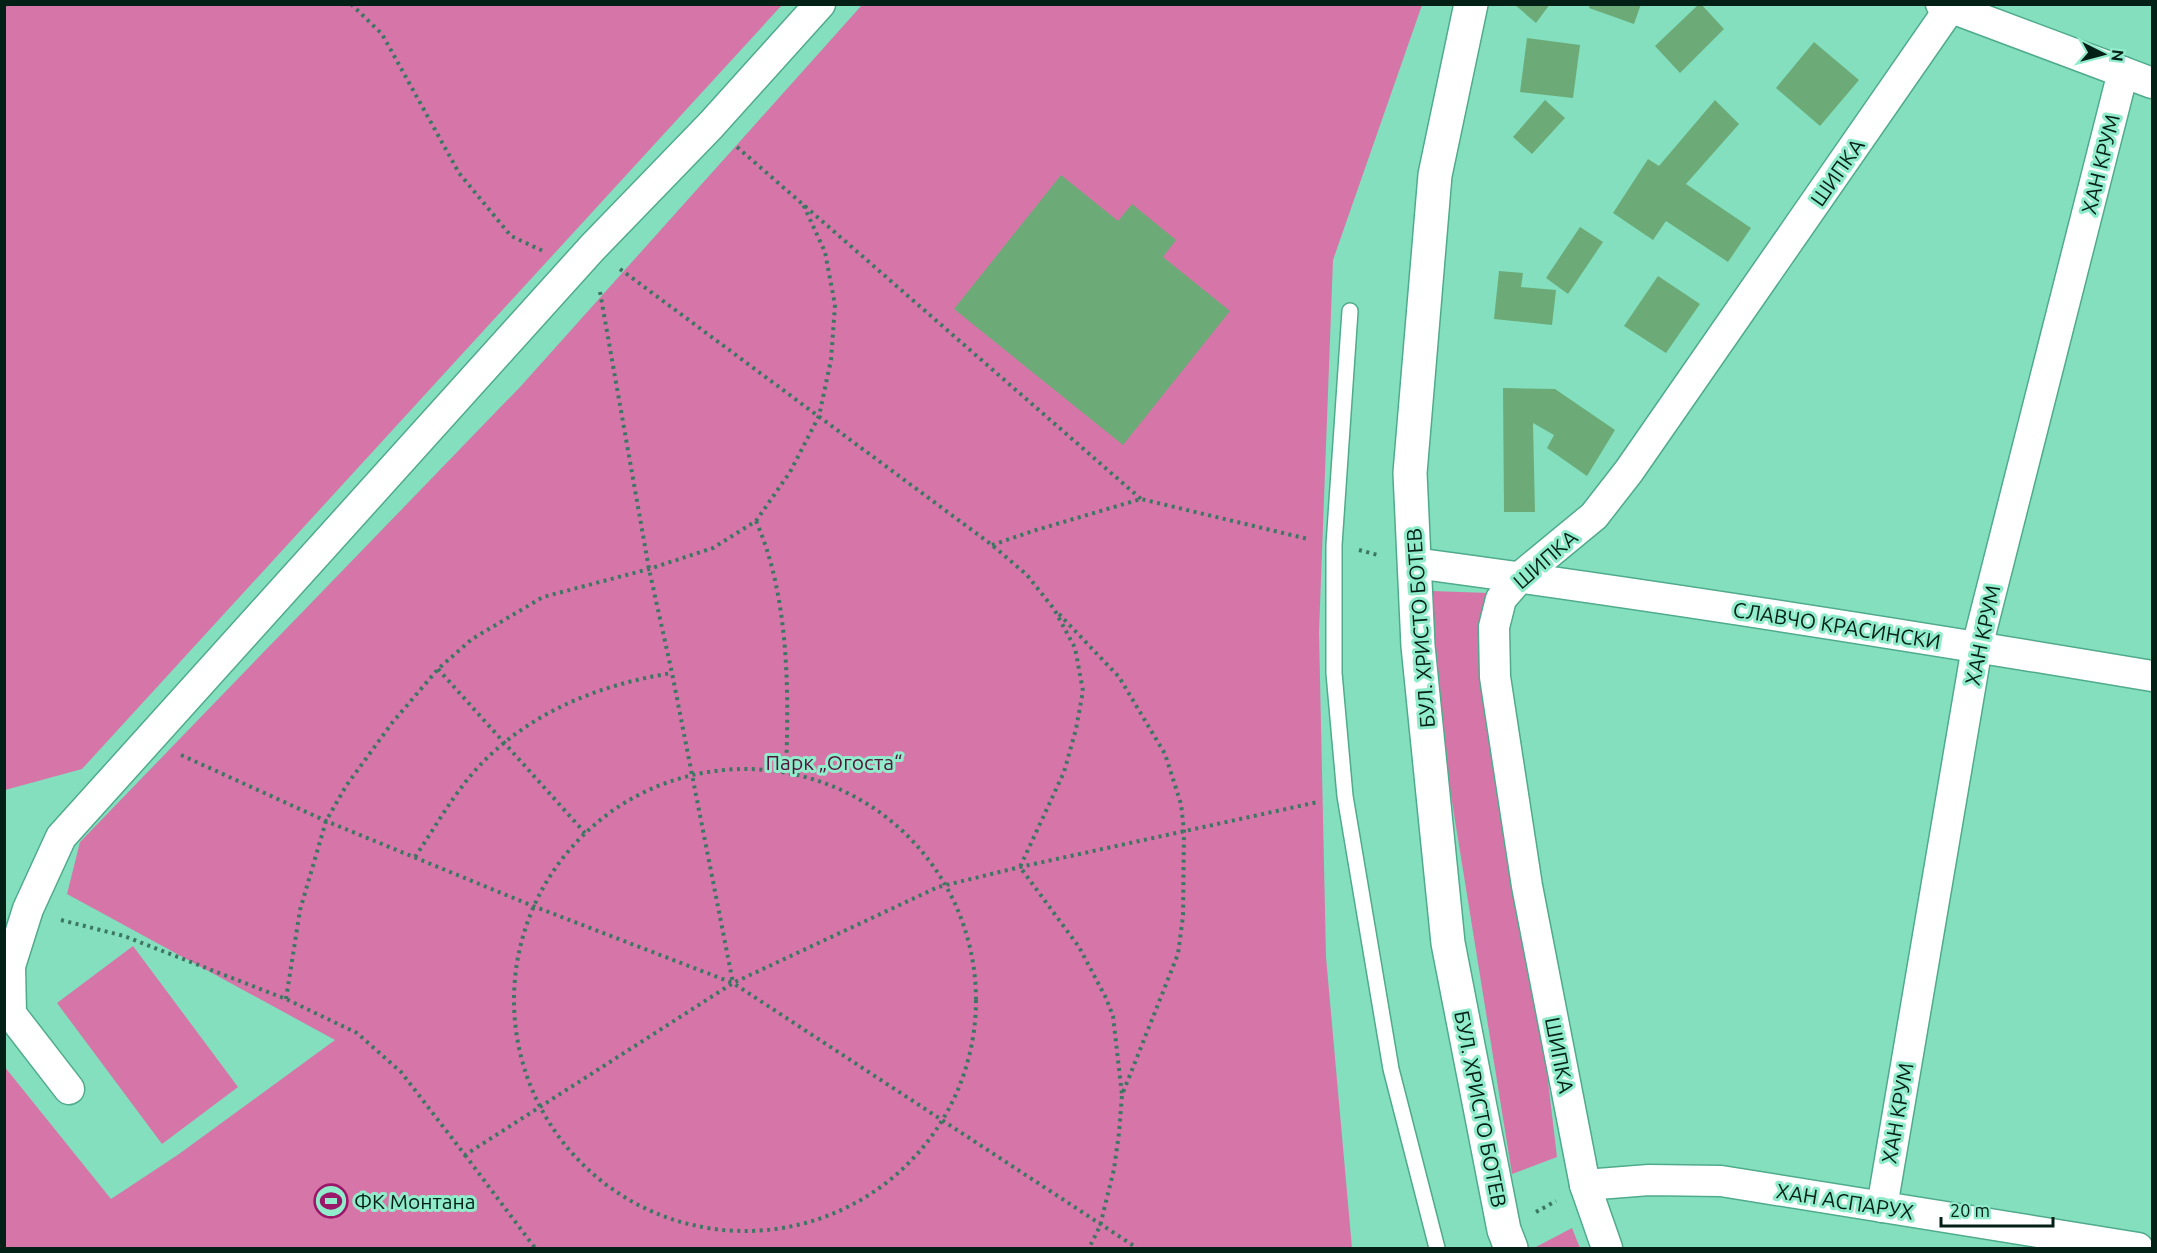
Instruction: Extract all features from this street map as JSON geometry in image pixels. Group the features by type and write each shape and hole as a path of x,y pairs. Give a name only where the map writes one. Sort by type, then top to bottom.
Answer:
{"street":[{"path":"69,1089 8,1017 10,966 28,909 62,837 584,257 711,125 820,4"},
{"name":"БУЛ. ХРИСТО БОТЕВ","path":"1471,4 1435,175 1410,473 1418,646 1448,943 1508,1239"},
{"path":"1946,6 2152,83"},
{"name":"ШИПКА","path":"1607,1248 1585,1185 1527,886 1495,677 1494,627 1501,599 1520,577 1594,516 1629,471 1946,6"},
{"name":"ХАН КРУМ","path":"1881,1207 1977,647 2123,72"},
{"name":"СЛАВЧО КРАСИНСКИ","path":"1414,563 1520,577 2152,676"},
{"name":"ХАН АСПАРУХ","path":"1585,1185 1649,1180 1721,1181 2138,1248"}],"lane":[{"path":"1350,311 1334,545 1334,673 1346,796 1391,1069 1437,1248"}],"path":[{"path":"351,4 382,34 459,173 511,236 584,257 819,416 992,545 1027,575 1054,609 1119,677 1165,754 1181,804 1184,831 1184,916 1178,954 1122,1095"},
{"path":"711,125 1141,499 1414,563"},
{"path":"286,999 300,910 326,821 345,786 392,723 438,669 472,639 543,597 649,569 712,548 756,521 790,472 819,416 831,360 835,306 825,252 802,202"},
{"path":"584,257 672,673 733,983"},
{"path":"992,545 1141,499"},
{"path":"756,521 776,580 787,694 786,771"},
{"path":"1020,867 1064,772 1076,729 1083,691 1075,648 1054,609"},
{"path":"438,669 585,833"},
{"path":"415,857 473,773 503,744 552,711 580,697 640,678 672,673"},
{"path":"150,740 326,821 533,906 733,983 1100,1226 1137,1248"},
{"path":"742,768 786,771 820,778 861,799 902,830 936,869 960,914 973,958 976,1004 970,1049 957,1093 934,1133 892,1179 839,1212 780,1230 717,1231 657,1215 603,1184 559,1140 529,1086 514,1026 516,965 533,906 558,862 585,833 645,790 706,771 742,768"},
{"path":"465,1155 733,983 927,892 1020,867 1346,796"},
{"path":"1020,867 1079,947 1106,998 1113,1017 1122,1095 1119,1133 1114,1168 1100,1226 1089,1248"},
{"path":"28,909 124,936 286,999 357,1033 401,1072 535,1248"},
{"path":"1508,1239 1585,1185"}],"green space":[{"path":"5,4 782,5 82,769 5,790"},
{"name":"Парк „Огоста“","path":"862,5 1422,5 1333,260 1319,632 1326,957 1352,1248 5,1248 4,1066 111,1199 179,1154 335,1040 67,894 80,842 521,386"},
{"path":"1431,591 1490,593 1557,1157 1512,1174 1435,696"},
{"path":"133,946 238,1087 162,1144 57,1003"},
{"path":"1572,1228 1580,1248 1534,1248"}],"building":[{"path":"1514,4 1550,4 1536,23"},
{"path":"1590,4 1641,4 1634,24 1589,8"},
{"path":"1699,4 1724,29 1680,73 1655,46"},
{"path":"1527,38 1580,45 1573,98 1520,92"},
{"path":"1814,42 1859,80 1820,126 1776,88"},
{"path":"1545,100 1565,118 1532,154 1513,137"},
{"path":"1715,100 1739,124 1686,184 1751,228 1728,262 1666,221 1653,240 1613,213 1648,159 1659,166"},
{"path":"1061,175 1118,221 1132,204 1176,240 1163,257 1230,311 1123,445 954,309"},
{"path":"1580,227 1603,242 1568,294 1546,278"},
{"path":"1499,271 1523,273 1521,287 1556,290 1552,325 1494,319"},
{"path":"1658,276 1700,304 1666,353 1624,326"},
{"path":"1503,388 1555,389 1615,430 1587,476 1547,448 1554,435 1533,423 1535,512 1504,512"}],"place":[{"name":"ФК Монтана","path":"331,1201"}]}
